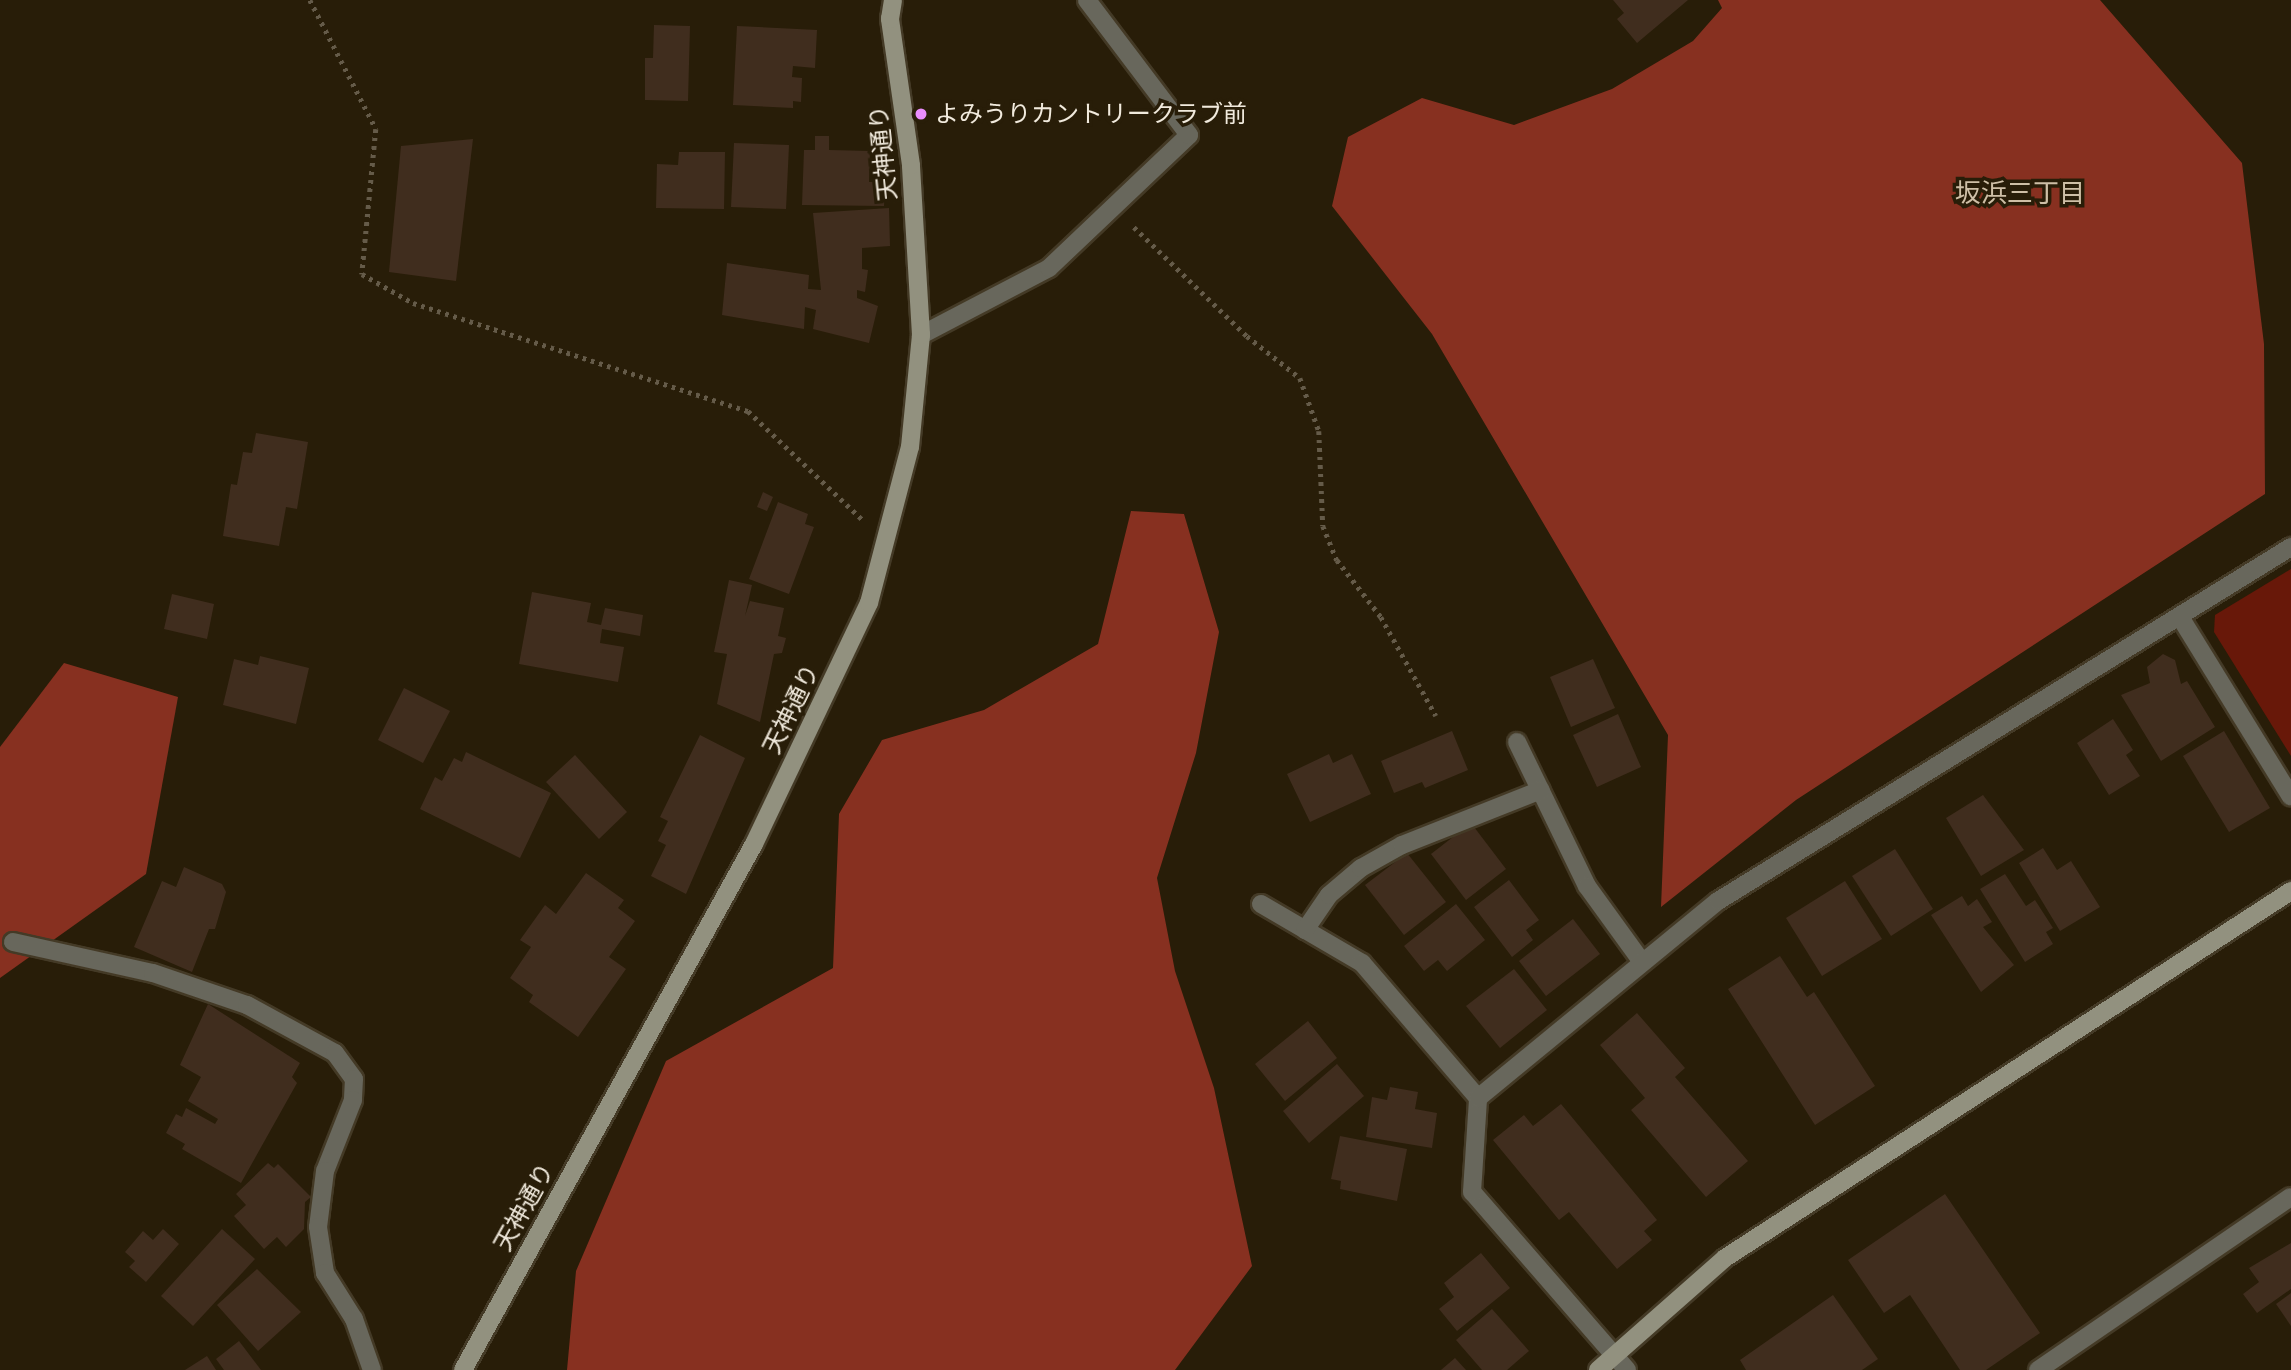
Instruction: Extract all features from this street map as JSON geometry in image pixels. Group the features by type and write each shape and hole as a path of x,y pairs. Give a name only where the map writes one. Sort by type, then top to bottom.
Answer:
{"street":[{"name":"天神通り","path":"463,1370 754,844 869,603 910,447 920,335 911,166 890,19 893,0"},
{"path":"920,335 1049,268 1115,209 1189,135 1087,0"},
{"path":"1478,1098 1718,901 2291,547"},
{"path":"2180,617 2291,797"},
{"path":"1517,742 1587,886 1642,962"},
{"path":"1305,930 1329,895 1361,868 1402,845 1541,790"},
{"path":"1598,1370 1612,1353 1725,1258 2291,891"},
{"path":"1261,904 1362,963 1392,992 1478,1098 1472,1192 1627,1370"},
{"path":"13,942 177,981 247,1006 335,1053 354,1079 353,1100 325,1171 318,1227 325,1273 354,1319 372,1370"},
{"path":"2038,1370 2291,1197"}],"path":[{"path":"310,0 376,129 362,274 413,303 748,411 886,541"},
{"path":"1115,209 1247,336 1300,378 1319,431 1328,537 1337,560 1381,617 1436,716"}],"shaded area":[{"path":"1718,0 2100,0 2242,163 2264,344 2265,494 1796,800 1661,907 1668,735 1432,334 1332,206 1348,137 1422,98 1514,125 1612,89 1693,41 1722,8"},
{"path":"1131,511 1184,514 1219,632 1196,753 1157,878 1175,971 1214,1088 1252,1266 1175,1370 567,1370 576,1271 666,1061 833,968 839,814 882,740 984,710 1098,644"},
{"path":"2291,569 2291,756 2214,632 2215,615"},
{"path":"64,663 178,697 146,874 0,978 0,747"}],"building":[{"path":"1613,0 1688,0 1637,43 1617,19 1624,13"},
{"path":"654,25 690,26 688,101 645,100 645,58 653,58"},
{"path":"737,26 817,30 815,68 793,66 792,77 802,78 801,102 793,101 793,108 733,105"},
{"path":"815,136 829,136 829,150 870,151 869,182 885,182 884,206 802,205 804,150 815,150"},
{"path":"473,139 456,281 389,272 401,146"},
{"path":"734,143 789,145 786,209 731,207"},
{"path":"679,152 725,152 724,209 656,208 657,164 678,165"},
{"path":"889,208 890,246 862,248 862,269 868,270 865,292 857,290 857,298 878,306 869,343 813,329 816,310 805,307 804,329 722,315 727,263 809,275 808,289 821,290 813,213"},
{"path":"256,433 308,442 297,509 286,507 279,546 223,536 231,484 237,485 243,452 252,453"},
{"path":"763,492 773,497 767,511 757,507"},
{"path":"778,502 808,514 805,524 814,527 789,594 749,579"},
{"path":"729,580 752,585 745,616 750,601 784,608 778,636 786,638 782,653 774,654 760,722 717,704 727,654 714,652"},
{"path":"532,592 591,603 587,622 601,625 605,608 643,615 640,636 602,629 600,643 624,647 618,682 519,664"},
{"path":"172,594 214,604 207,639 164,629"},
{"path":"2163,654 2175,660 2181,684 2187,681 2215,727 2161,761 2121,695 2150,683 2147,667"},
{"path":"260,656 309,668 296,724 223,705 234,659 258,665"},
{"path":"1593,659 1615,708 1571,727 1550,677"},
{"path":"404,688 450,711 423,763 378,740"},
{"path":"1618,714 1641,767 1597,787 1573,735"},
{"path":"2113,719 2133,750 2126,755 2140,776 2109,795 2077,743"},
{"path":"1452,731 1468,770 1425,788 1422,782 1394,793 1381,761"},
{"path":"2224,731 2270,808 2229,832 2183,756"},
{"path":"700,735 745,758 686,894 651,876 666,845 658,841 668,821 660,817"},
{"path":"466,752 551,793 520,858 420,809 435,777 442,781 454,758 462,762"},
{"path":"1329,754 1333,763 1352,754 1371,794 1310,822 1287,774"},
{"path":"575,755 627,812 599,839 546,782"},
{"path":"1983,795 2024,850 1981,876 1946,818"},
{"path":"1471,823 1506,869 1466,900 1431,854"},
{"path":"2043,848 2057,870 2071,861 2100,907 2060,931 2019,863"},
{"path":"1895,849 1933,909 1891,936 1852,876"},
{"path":"1407,853 1446,902 1404,935 1365,885"},
{"path":"184,867 222,884 226,892 215,929 209,929 192,972 134,947 162,881 176,887"},
{"path":"586,873 624,900 618,908 635,921 609,957 626,969 578,1037 529,1002 533,995 510,978 531,947 520,940 545,905 556,914"},
{"path":"2005,874 2026,906 2035,900 2053,928 2046,932 2053,944 2025,962 1980,889"},
{"path":"1509,880 1539,920 1526,930 1533,940 1512,957 1474,907"},
{"path":"1845,881 1882,939 1822,976 1786,918"},
{"path":"1962,896 1968,906 1977,899 1992,922 1983,927 2014,965 1981,992 1931,915"},
{"path":"1456,904 1485,940 1447,971 1438,960 1424,971 1404,946"},
{"path":"1573,919 1600,954 1546,996 1519,961"},
{"path":"1780,956 1807,997 1814,992 1875,1086 1815,1125 1728,989"},
{"path":"1514,969 1547,1010 1500,1048 1466,1006"},
{"path":"208,1004 300,1063 292,1077 297,1083 241,1183 182,1149 185,1144 166,1133 176,1114 182,1117 186,1108 215,1124 218,1119 188,1101 201,1077 180,1065"},
{"path":"1637,1013 1685,1068 1675,1077 1748,1161 1706,1197 1631,1110 1645,1098 1600,1045"},
{"path":"1308,1021 1337,1058 1285,1101 1255,1064"},
{"path":"1337,1064 1364,1096 1309,1143 1283,1111"},
{"path":"1390,1087 1418,1092 1415,1109 1437,1113 1432,1148 1366,1137 1372,1097 1387,1100"},
{"path":"1561,1104 1657,1220 1644,1231 1652,1240 1617,1269 1569,1212 1559,1220 1493,1140 1524,1115 1533,1126"},
{"path":"1340,1136 1407,1149 1397,1201 1340,1189 1341,1181 1331,1179"},
{"path":"268,1163 274,1168 278,1164 311,1197 305,1202 304,1229 286,1247 277,1237 264,1249 234,1216 246,1205 236,1194"},
{"path":"1945,1194 2040,1333 1986,1370 1960,1370 1910,1295 1884,1313 1848,1260"},
{"path":"163,1229 179,1244 146,1282 129,1267 135,1261 125,1252 143,1231 153,1240"},
{"path":"222,1229 255,1259 193,1326 161,1296"},
{"path":"2291,1243 2291,1289 2257,1313 2243,1294 2259,1282 2249,1268"},
{"path":"1481,1253 1510,1288 1457,1331 1439,1309 1454,1297 1444,1283"},
{"path":"257,1269 301,1312 258,1351 217,1305"},
{"path":"2291,1293 2291,1326 2276,1304"},
{"path":"1833,1295 1878,1359 1862,1370 1746,1370 1740,1360"},
{"path":"1492,1309 1529,1351 1507,1370 1482,1370 1456,1340"},
{"path":"239,1341 261,1370 224,1370 216,1359"},
{"path":"207,1356 216,1370 185,1370"},
{"path":"1455,1358 1466,1370 1441,1370"}],"place":[{"name":"よみうりカントリークラブ前","path":"921,114"}],"district":[{"name":"坂浜三丁目","path":"2020,193"}]}
